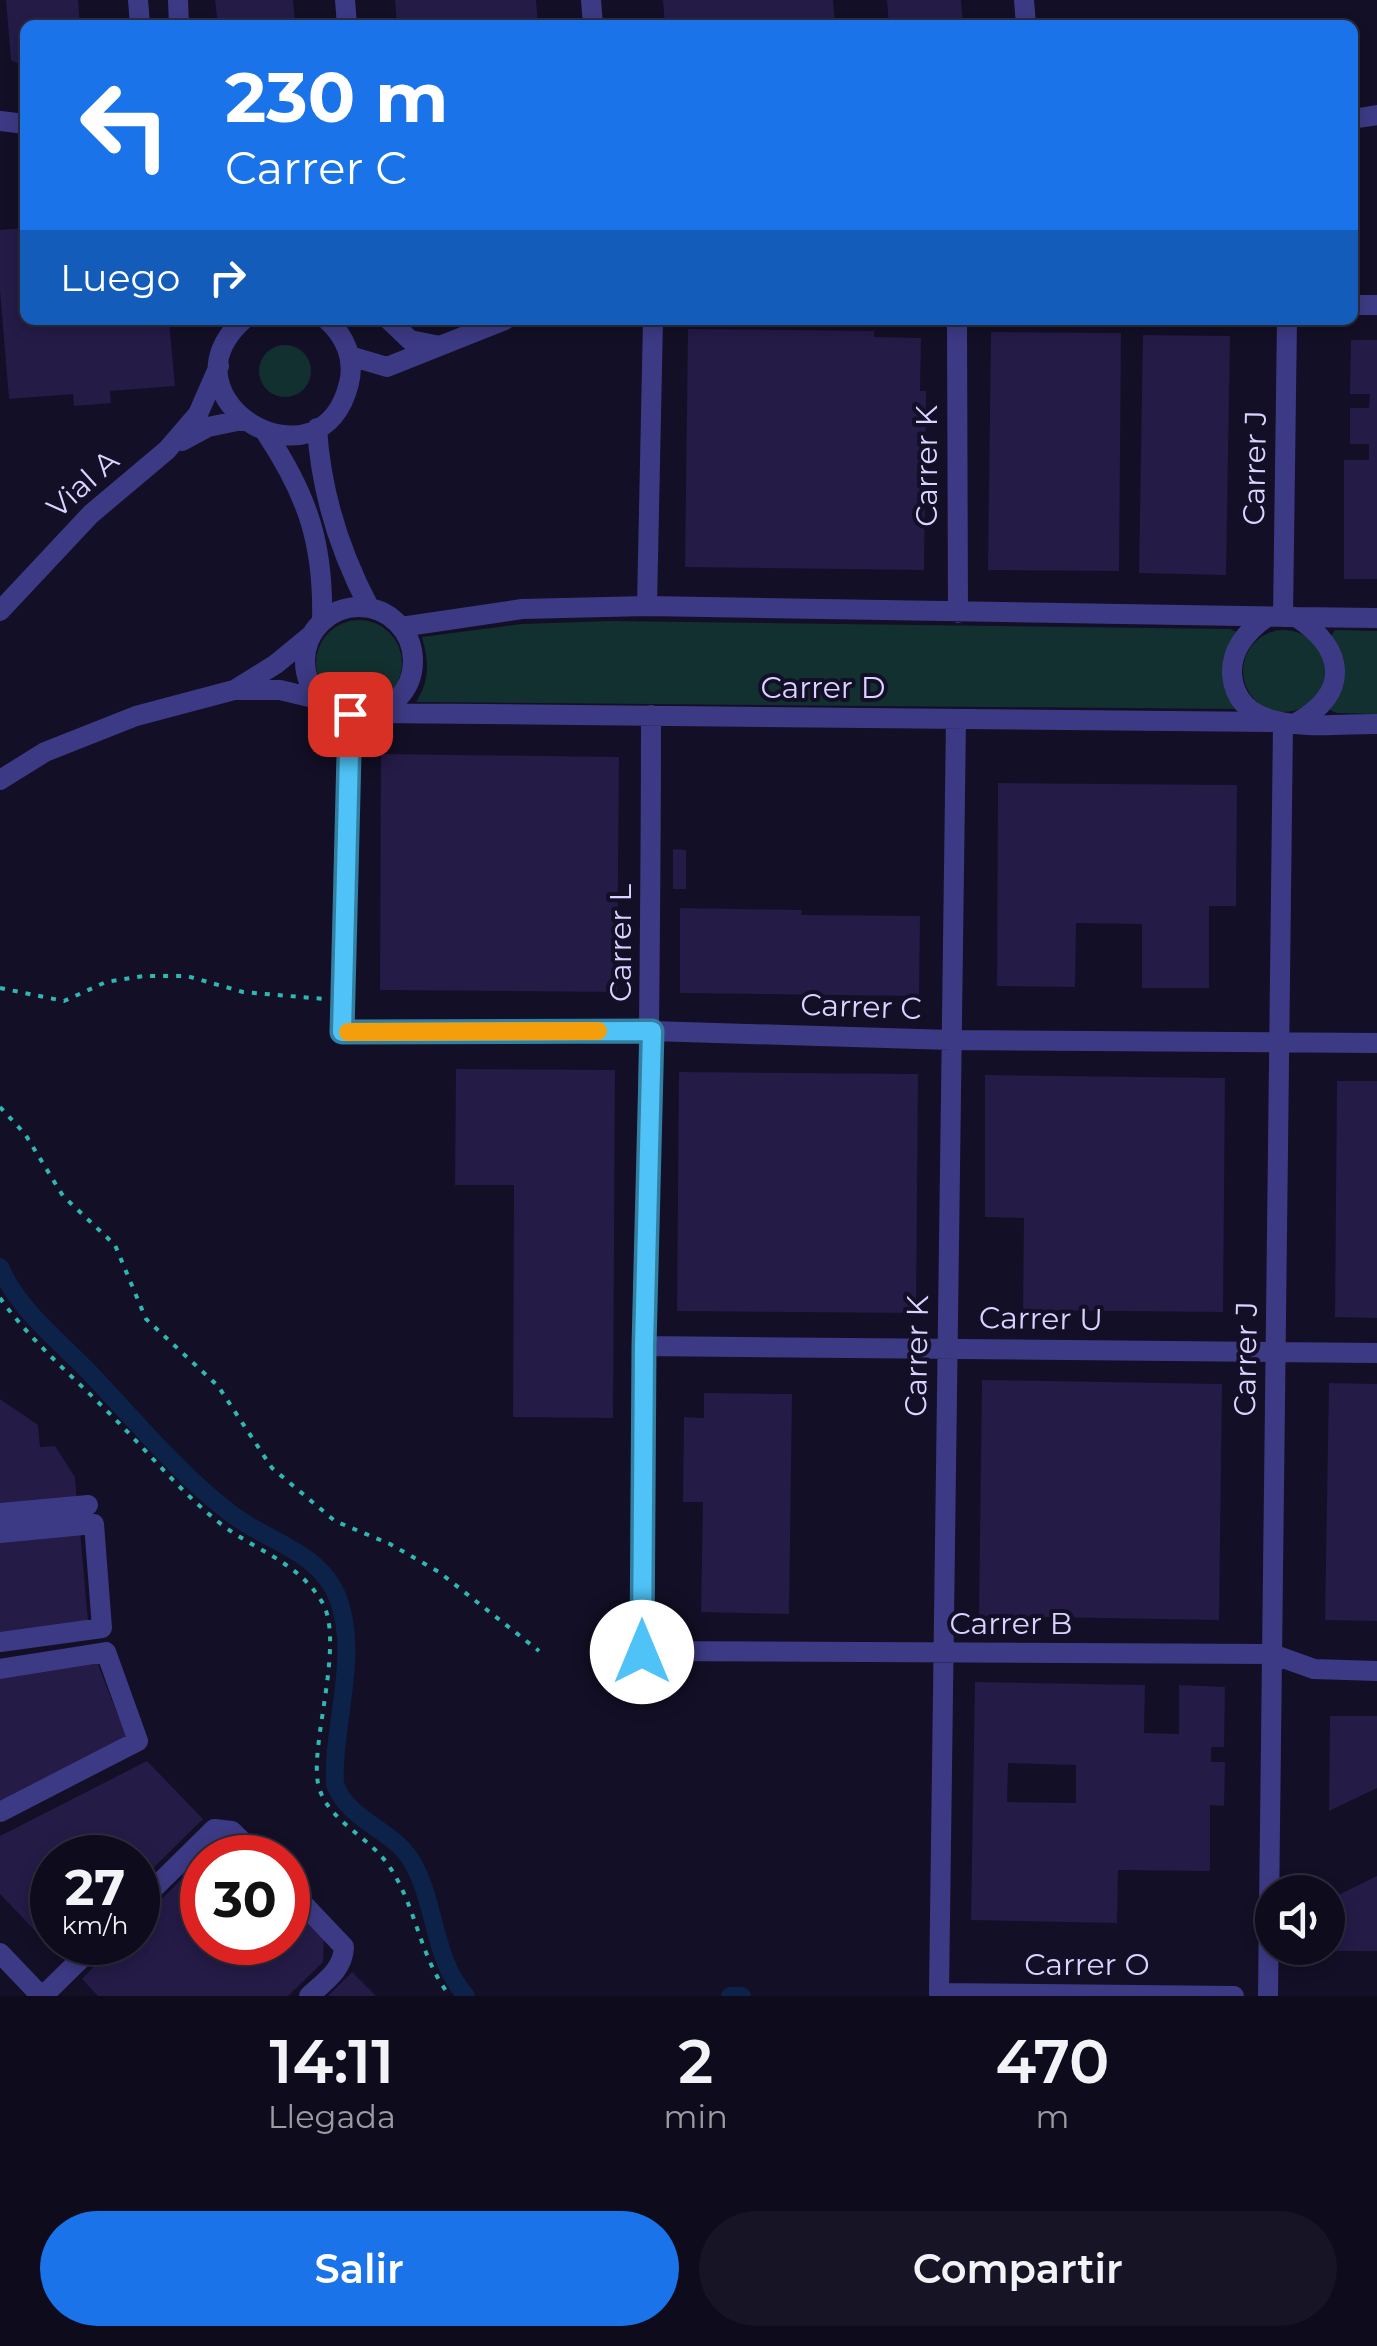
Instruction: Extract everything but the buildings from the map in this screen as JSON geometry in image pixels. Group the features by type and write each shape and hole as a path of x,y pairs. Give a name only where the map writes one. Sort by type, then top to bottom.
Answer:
{"street":[{"name":"Vial A","path":"168,450 198,414 229,335 237,325"},
{"path":"219,366 225,396 242,420 266,433 300,434 333,415 345,398 351,377 350,356 343,338 331,325"},
{"path":"395,325 410,340 442,346"},
{"path":"350,356 386,368 493,325"},
{"path":"647,606 653,325"},
{"name":"Carrer K","path":"957,325 958,613"},
{"name":"Carrer J","path":"1282,617 1287,325"},
{"name":"Vial A","path":"0,610 91,514 168,450 208,426 242,420"},
{"path":"316,428 329,514 347,566 369,608"},
{"path":"266,433 312,518 323,574 317,628 306,652 306,669 311,686 322,700"},
{"path":"402,627 522,609 647,606 1377,618"},
{"path":"0,780 45,752 136,716 234,690 280,690 322,700 350,714 374,712 390,705 402,693 413,660 410,642 402,627 381,611 352,607 336,612 276,664 234,690"},
{"path":"1282,617 1324,639 1335,671 1324,702 1283,723 1242,702 1234,687 1232,670 1235,653 1244,638 1282,617"},
{"name":"Carrer D","path":"374,712 1377,724"},
{"path":"344,1000 350,714"},
{"name":"Carrer L","path":"642,1652 652,1031 651,715"},
{"name":"Carrer K","path":"939,1993 956,719"},
{"name":"Carrer J","path":"1268,1996 1283,723"},
{"name":"Carrer C","path":"344,1000 342,1032 652,1031 951,1040 1377,1042"},
{"name":"Carrer U","path":"644,1346 1377,1353"},
{"path":"0,1513 88,1504"},
{"path":"0,1533 94,1524 102,1628 0,1642"},
{"path":"0,1669 106,1652 138,1741 0,1812"},
{"name":"Carrer B","path":"642,1652 1272,1654 1314,1669 1377,1670"},
{"path":"208,1835 214,1829 232,1830 237,1835"},
{"path":"160,1882 180,1863"},
{"path":"309,1996 344,1960 344,1947 310,1911"},
{"path":"0,1954 42,1996 74,1965"},
{"name":"Carrer O","path":"939,1993 1234,1996"}],"path":[{"path":"0,988 64,1001 106,982 144,976 186,976 243,992 344,1000"},
{"path":"0,1107 25,1134 63,1196 115,1245 146,1319 218,1386 272,1468 335,1520 402,1551 454,1582 539,1651"},
{"path":"0,1298 63,1369 196,1502 246,1542 286,1562 325,1606 330,1645 316,1774 322,1802 388,1864 407,1900 422,1948 450,1996"}],"green space":[{"path":"285,345 304,352 311,371 304,390 285,397 266,390 259,371 266,352"},
{"path":"359,620 383,627 395,639 402,663 395,687 383,699 359,706 335,699 323,687 316,663 323,639 335,627"},
{"path":"610,621 1230,629 1237,632 1237,709 416,702 427,671 422,637 522,624"},
{"path":"1284,630 1300,633 1313,642 1322,655 1322,687 1313,700 1300,709 1284,712 1268,709 1255,700 1246,687 1243,671 1246,655 1255,642 1268,633"},
{"path":"1335,630 1377,631 1377,714 1330,710 1331,636"}],"waterway":[{"path":"0,1267 27,1310 192,1480 244,1522 306,1559 331,1584 339,1601 346,1646 335,1784 349,1807 393,1840 411,1860 426,1894 447,1965 466,1996"},
{"path":"730,1996 742,1996"}],"slow traffic":[{"path":"348,1032 598,1031"}],"route":[{"path":"350,714 342,1032 652,1031 642,1652"}]}
